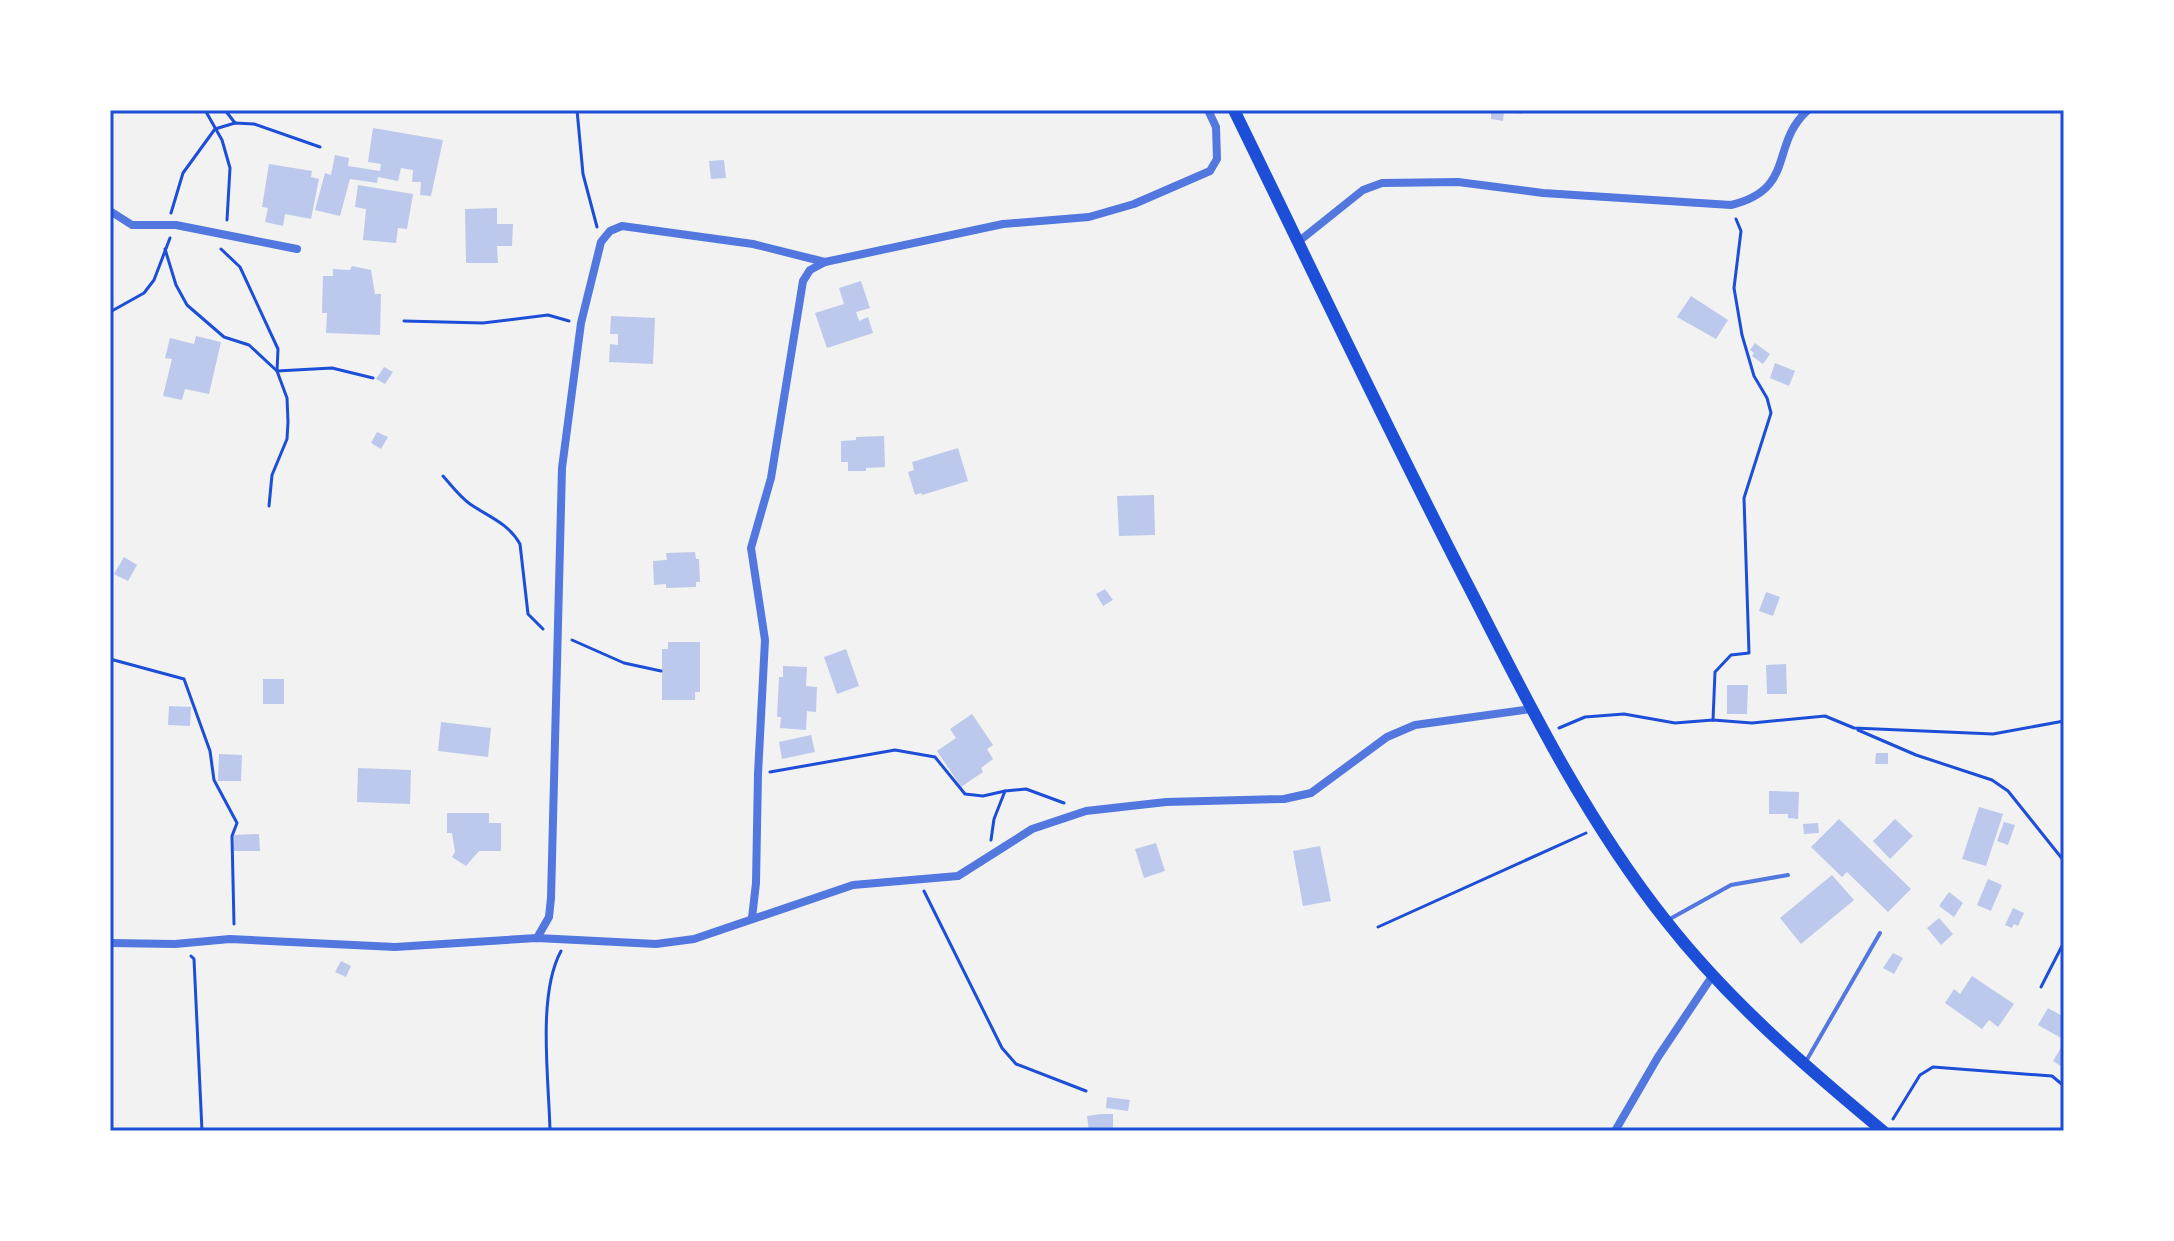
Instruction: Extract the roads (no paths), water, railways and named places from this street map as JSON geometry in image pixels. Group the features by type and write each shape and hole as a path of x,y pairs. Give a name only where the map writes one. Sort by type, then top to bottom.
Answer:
{"main road":[{"path":"1234,110 1429,510 1531,709 1600,827 1666,921 1713,975 1804,1065 1883,1131"}],"street":[{"path":"752,918 765,640 751,548 771,478 803,281 810,270 825,262 1003,224 1089,217 1134,204 1210,171 1217,159 1216,127 1208,110"},
{"path":"1298,242 1363,190 1382,183 1458,182 1543,193 1731,205 1753,199 1775,179 1792,130 1808,110"},
{"path":"110,211 132,225 176,225 297,249"},
{"path":"537,938 549,917 551,898 562,468 581,323 601,242 610,231 622,226 753,244 825,262"},
{"path":"110,943 175,944 230,939 395,947 537,938 656,944 694,939 853,885 958,876 1032,829 1086,811 1166,802 1284,799 1311,793 1387,737 1415,725 1531,709"},
{"path":"1615,1131 1658,1057 1713,975"}],"lane":[{"path":"1666,921 1731,885 1788,875"},
{"path":"1804,1065 1880,933"}]}
